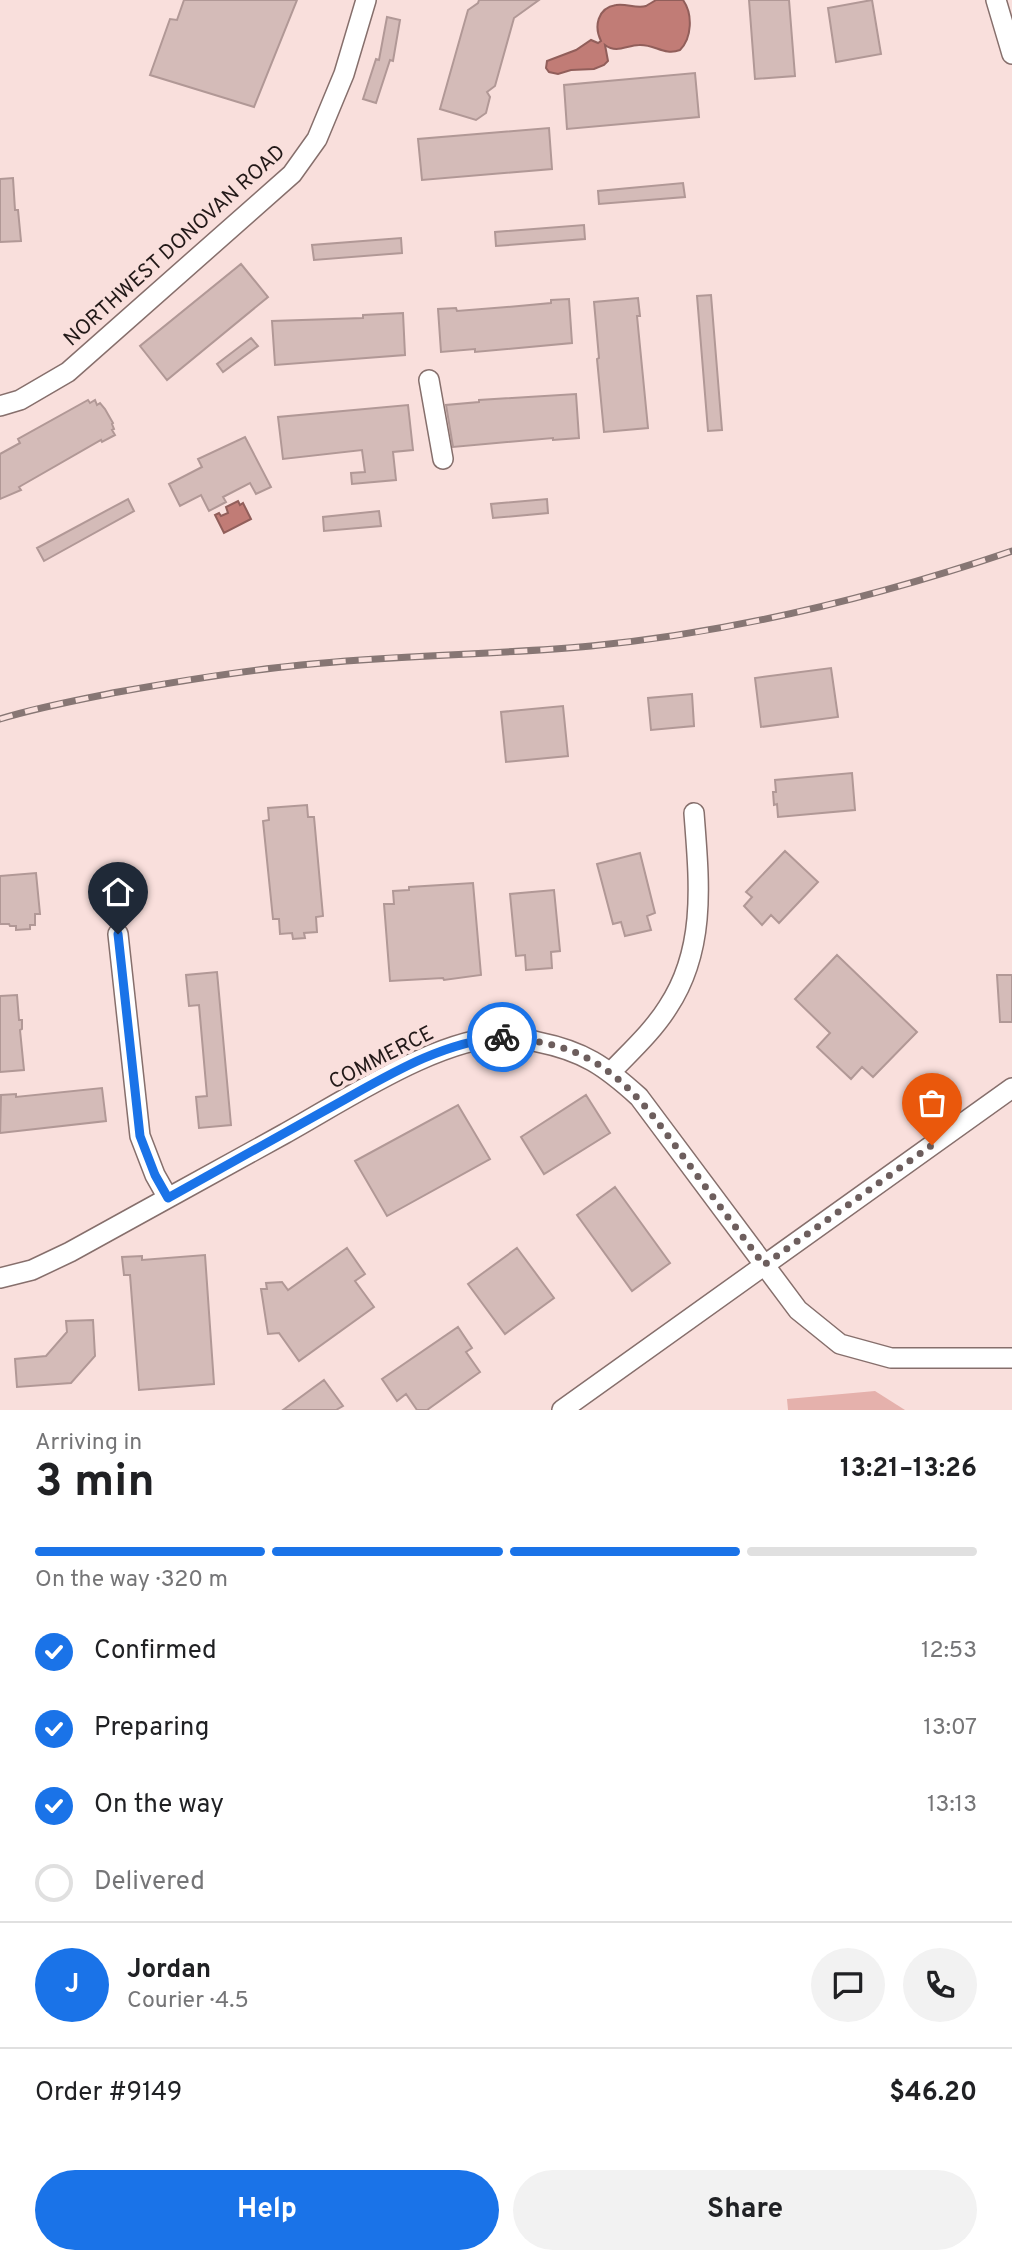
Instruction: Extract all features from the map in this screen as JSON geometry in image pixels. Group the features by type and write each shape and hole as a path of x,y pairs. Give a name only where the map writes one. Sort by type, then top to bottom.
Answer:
{"street":[{"name":"NORTHWEST DONOVAN ROAD","path":"0,406 20,400 68,372 292,174 317,139 340,85 366,0"},
{"path":"996,0 1012,54"},
{"path":"429,380 443,459"},
{"path":"611,1072 668,1007 686,975 696,938 700,898 694,813"},
{"path":"118,934 140,1136 155,1175 168,1198"},
{"name":"COMMERCE","path":"0,1279 32,1270 70,1252 377,1082 440,1050 481,1039 512,1037 565,1048 593,1060 639,1097 798,1310 840,1344 891,1358 1012,1358"},
{"path":"562,1410 1012,1087"}],"shaded area":[{"path":"656,0 683,0 686,6 690,19 689,33 680,50 669,52 639,45 614,49 605,45 608,61 594,69 571,70 558,74 549,72 546,68 547,61 576,50 591,40 598,43 601,41 598,24 605,10 620,5 642,7"},
{"path":"238,501 240,505 243,503 251,519 224,533 215,515 228,513 226,507"},
{"path":"875,1391 905,1410 788,1410 787,1399"}],"building":[{"path":"184,0 297,0 254,107 150,75 170,19 177,20"},
{"path":"479,0 539,0 514,18 495,86 487,92 490,97 486,113 476,120 440,109 468,10"},
{"path":"749,0 789,0 795,76 755,79"},
{"path":"872,0 881,54 836,62 828,8"},
{"path":"387,17 400,20 393,61 390,60 376,103 363,99 376,59 379,60"},
{"path":"695,73 699,117 567,129 564,85"},
{"path":"549,128 552,169 422,180 418,139"},
{"path":"13,178 21,241 0,242 0,179"},
{"path":"683,183 685,197 599,204 598,191"},
{"path":"584,225 585,239 496,246 495,232"},
{"path":"401,238 402,253 314,260 312,245"},
{"path":"241,264 268,297 167,380 140,346"},
{"path":"711,295 722,430 708,431 697,296"},
{"path":"638,298 640,316 637,316 648,428 604,432 594,302"},
{"path":"569,299 572,343 475,352 475,349 441,352 438,309 456,308 457,311"},
{"path":"403,313 405,355 275,365 272,321 363,318 363,315"},
{"path":"251,338 258,346 223,372 217,364"},
{"path":"576,394 579,438 453,447 446,405 479,400"},
{"path":"88,400 90,403 95,400 97,405 100,403 105,409 113,423 112,430 115,435 102,442 101,440 19,487 21,490 0,499 0,454 20,443 18,439"},
{"path":"408,405 413,450 393,452 396,480 352,484 351,473 365,472 362,450 283,459 278,417"},
{"path":"245,437 271,487 256,494 250,483 223,497 226,502 209,511 201,495 180,506 169,484 202,467 198,459"},
{"path":"128,499 134,511 44,561 37,548"},
{"path":"547,499 548,513 493,518 491,504"},
{"path":"379,511 381,526 324,531 323,517"},
{"path":"831,668 838,717 761,727 755,678"},
{"path":"692,694 694,726 651,730 648,698"},
{"path":"563,706 568,756 506,762 501,712"},
{"path":"852,773 855,810 778,817 777,804 774,805 775,780"},
{"path":"307,805 308,817 314,817 323,916 316,917 317,932 304,933 305,938 293,939 292,933 280,934 279,919 273,919 263,821 269,820 268,808"},
{"path":"785,851 818,882 779,923 771,915 762,925 744,906 752,897 746,892"},
{"path":"640,853 655,913 647,916 651,930 625,936 621,922 613,924 597,864"},
{"path":"36,873 40,914 35,914 35,925 30,925 30,929 16,930 16,926 0,924 0,876"},
{"path":"473,883 481,975 444,980 390,981 384,904 394,904 393,891 409,890 409,887"},
{"path":"554,890 560,951 551,952 552,968 526,970 525,955 516,956 510,894"},
{"path":"837,955 917,1032 873,1077 862,1067 851,1079 817,1047 830,1033 795,999"},
{"path":"217,972 231,1125 199,1128 196,1097 207,1096 199,1005 189,1006 186,975"},
{"path":"997,975 1012,975 1012,1022 1000,1022"},
{"path":"17,995 19,1020 22,1020 20,1030 24,1070 0,1072 0,996"},
{"path":"102,1088 106,1121 0,1133 1,1095 16,1094 16,1097"},
{"path":"586,1095 610,1133 544,1174 521,1137"},
{"path":"458,1105 490,1159 387,1216 355,1161"},
{"path":"615,1187 670,1263 632,1291 577,1215"},
{"path":"347,1248 365,1274 355,1281 374,1307 299,1361 279,1333 268,1334 261,1289 267,1289 266,1283 282,1282 288,1290"},
{"path":"517,1248 554,1298 505,1334 468,1284"},
{"path":"205,1255 214,1384 139,1390 130,1275 124,1275 122,1257 142,1256 142,1260"},
{"path":"93,1320 95,1356 71,1383 17,1387 15,1359 46,1356 67,1332 66,1321"},
{"path":"458,1327 472,1348 466,1352 480,1372 427,1410 417,1410 406,1394 397,1401 382,1379"},
{"path":"324,1380 343,1406 336,1410 283,1410"}],"railway":[{"path":"0,719 118,692 255,670 337,662 591,646 698,632 857,598 1012,551"}],"way so far":[{"path":"502,1037 565,1048 593,1060 611,1072 639,1097 764,1265 932,1145"}],"route":[{"path":"118,934 140,1136 155,1175 168,1198 440,1050 481,1039 502,1037"}]}
